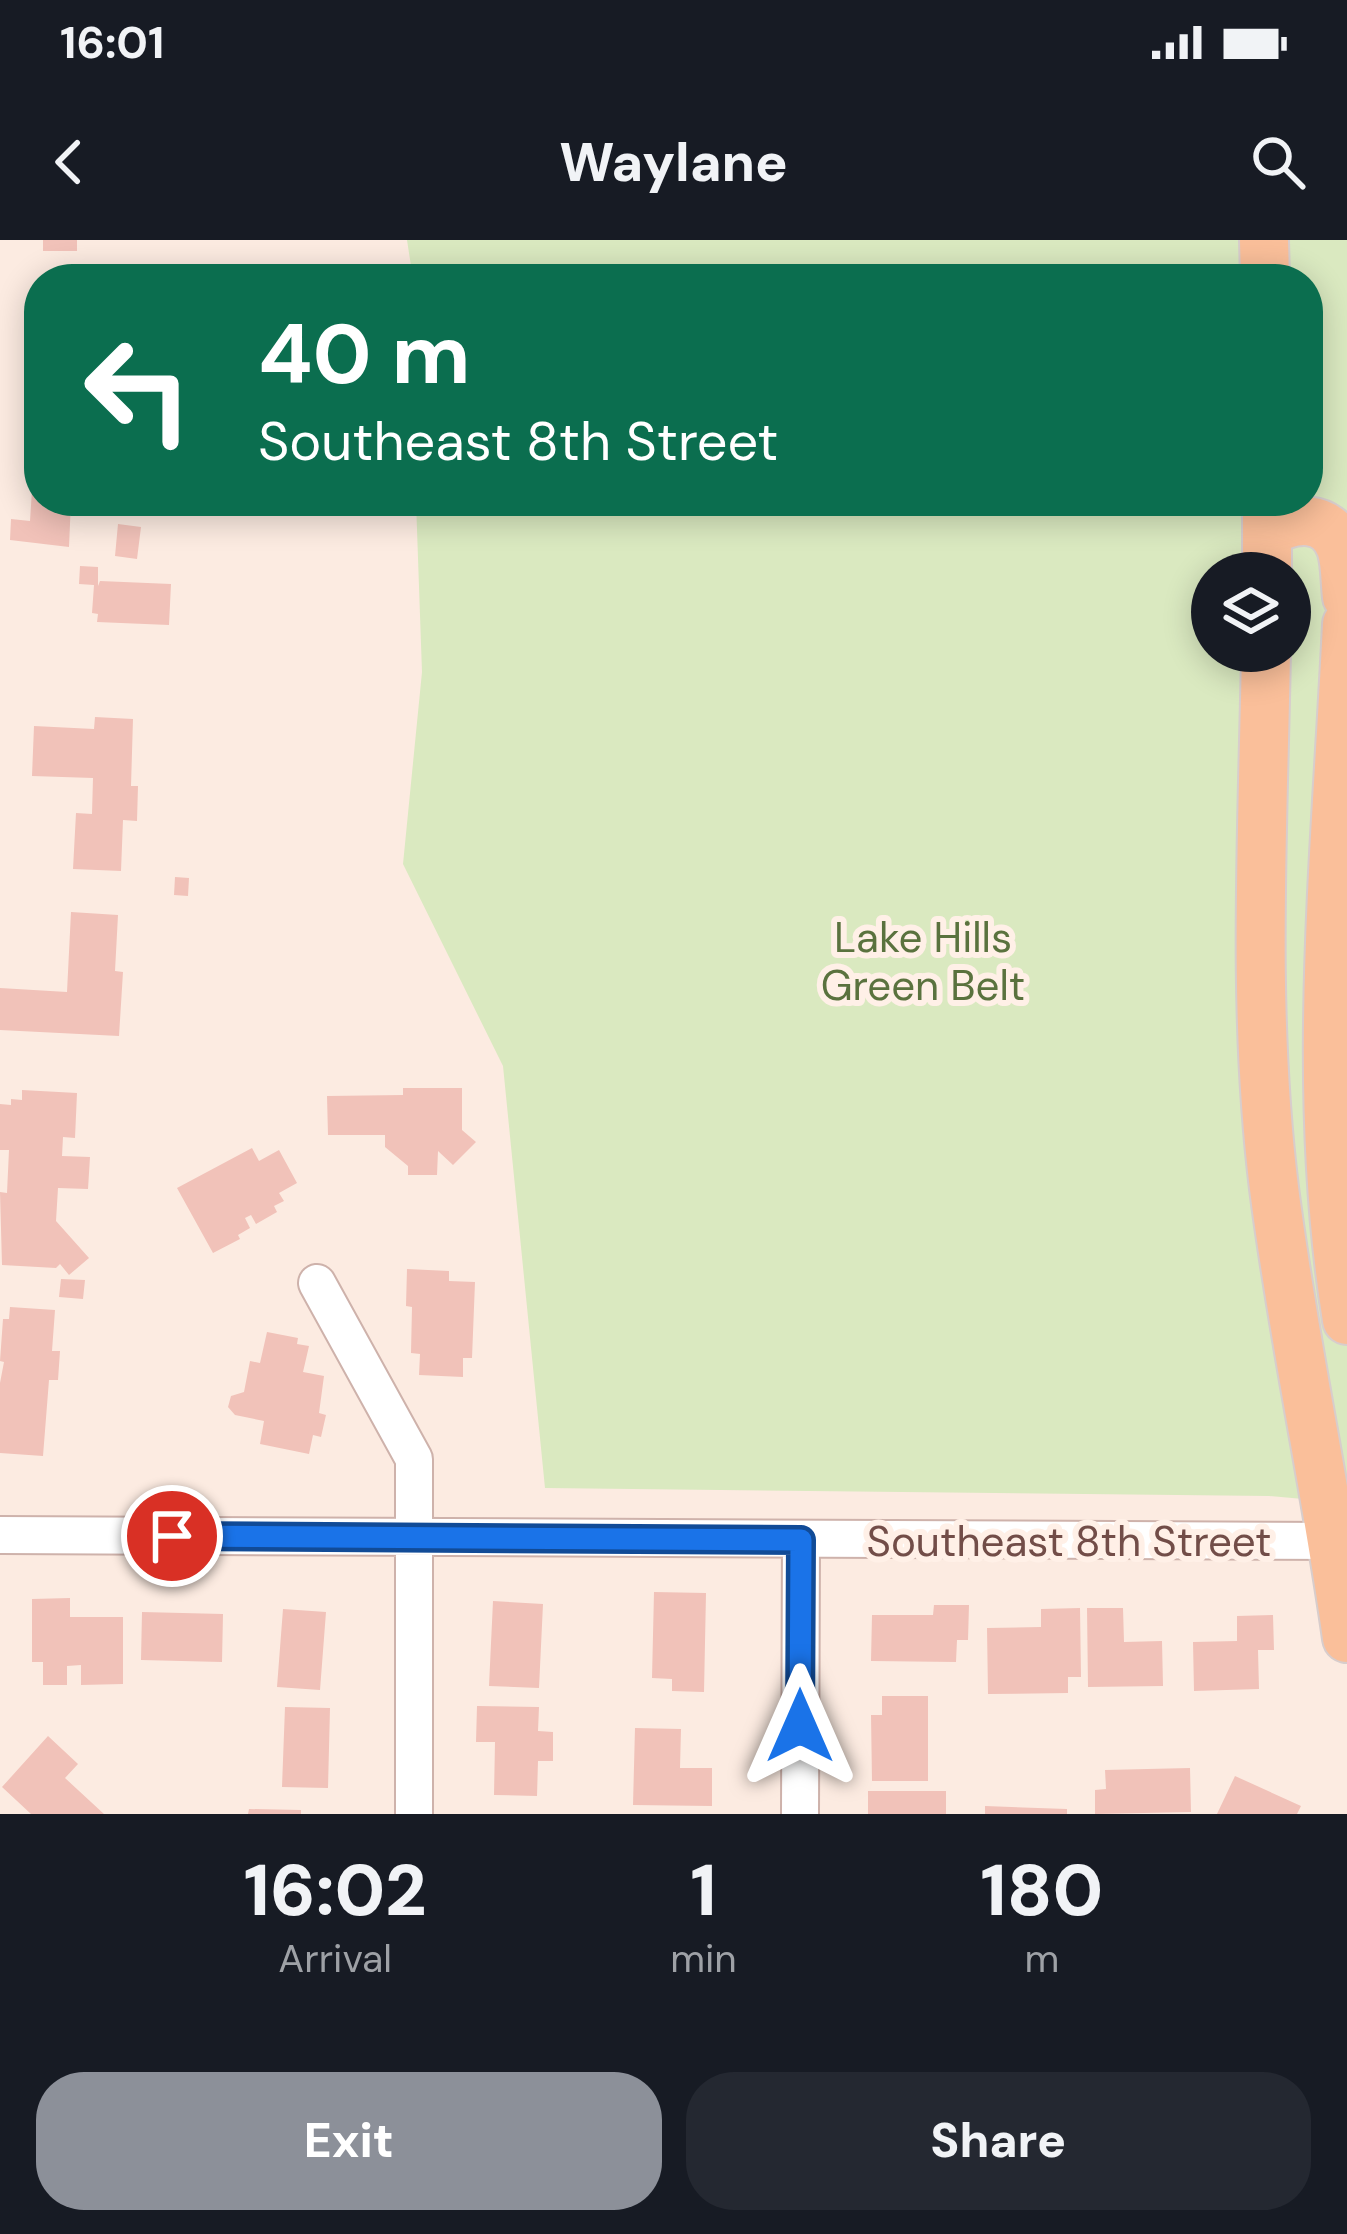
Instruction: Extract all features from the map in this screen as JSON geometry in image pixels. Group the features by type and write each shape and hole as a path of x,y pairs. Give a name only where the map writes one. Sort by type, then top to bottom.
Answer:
{"main road":[{"path":"1267,536 1284,522 1302,519 1322,525 1342,550 1347,597"},
{"path":"1347,624 1333,1161 1347,1320"},
{"path":"1266,672 1260,993 1265,1091 1277,1209 1340,1541 1347,1638"}],"street":[{"path":"316,1283 414,1459 414,1814"},
{"name":"Southeast 8th Street","path":"0,1535 1340,1541"},
{"path":"800,1814 801,1540"}],"green space":[{"name":"Lake Hills Green Belt","path":"407,240 1347,240 1347,1503 1269,1496 545,1488 503,1066 403,864 422,672 417,516 1323,516 1323,264 411,264"}],"building":[{"path":"43,240 77,240 77,251 43,251"},
{"path":"30,516 70,516 69,547 10,540 11,519 30,521"},
{"path":"118,524 141,527 137,559 115,556"},
{"path":"80,566 98,567 98,586 100,581 171,584 169,625 97,622 98,614 92,613 94,585 79,584"},
{"path":"95,717 133,719 131,786 138,786 137,821 123,820 121,871 73,869 76,813 92,814 93,778 32,776 34,726 94,729"},
{"path":"175,877 189,878 188,896 174,895"},
{"path":"71,912 118,915 115,971 123,972 119,1036 0,1030 0,988 67,992"},
{"path":"403,1088 462,1088 462,1130 476,1142 453,1165 438,1151 437,1175 408,1175 408,1166 385,1147 385,1135 328,1135 327,1096 403,1095"},
{"path":"22,1090 77,1093 75,1138 63,1137 62,1156 90,1157 88,1189 58,1188 56,1221 89,1258 69,1275 60,1264 56,1268 2,1265 0,1192 7,1193 9,1150 0,1150 0,1104 22,1100"},
{"path":"252,1148 259,1161 279,1150 297,1183 279,1193 284,1201 274,1206 277,1212 256,1224 251,1215 245,1218 250,1228 238,1235 240,1239 213,1253 177,1188"},
{"path":"407,1269 449,1271 449,1281 475,1282 472,1358 463,1358 463,1377 419,1375 420,1354 411,1353"},
{"path":"61,1279 85,1280 83,1299 59,1297"},
{"path":"10,1307 55,1310 52,1351 60,1351 58,1380 49,1380 43,1456 0,1453 4,1362 0,1361 3,1319 9,1319"},
{"path":"267,1332 298,1338 297,1344 309,1346 303,1372 324,1376 319,1413 326,1415 321,1437 313,1435 309,1454 260,1444 264,1421 235,1415 228,1407 231,1396 244,1392 250,1361 260,1363"},
{"path":"654,1592 706,1593 704,1692 672,1691 672,1679 652,1678"},
{"path":"70,1598 70,1617 123,1617 123,1684 81,1685 81,1665 67,1666 67,1685 43,1685 43,1662 32,1662 32,1599"},
{"path":"493,1601 543,1604 539,1688 489,1686"},
{"path":"934,1605 969,1605 968,1640 957,1640 956,1662 871,1661 872,1615 933,1615"},
{"path":"1080,1608 1081,1677 1068,1677 1068,1693 988,1694 987,1628 1041,1627 1041,1609"},
{"path":"1087,1608 1123,1608 1124,1642 1162,1641 1163,1686 1088,1687"},
{"path":"283,1609 326,1612 320,1690 277,1687"},
{"path":"142,1612 223,1614 222,1662 141,1660"},
{"path":"1273,1615 1274,1650 1258,1650 1259,1689 1194,1691 1193,1642 1237,1641 1237,1616"},
{"path":"882,1696 928,1696 928,1781 872,1781 871,1715 882,1715"},
{"path":"477,1706 539,1707 538,1731 553,1732 553,1761 538,1761 537,1796 494,1795 495,1742 476,1742"},
{"path":"285,1707 330,1708 328,1788 282,1787"},
{"path":"635,1728 681,1729 680,1768 712,1768 712,1806 633,1805"},
{"path":"48,1736 78,1764 65,1778 104,1814 31,1814 2,1787"},
{"path":"1190,1768 1191,1812 1095,1814 1095,1790 1106,1789 1105,1770"},
{"path":"1235,1776 1301,1806 1297,1814 1217,1814"},
{"path":"868,1791 946,1791 946,1814 868,1814"},
{"path":"985,1806 1067,1809 1067,1814 985,1814"},
{"path":"249,1809 301,1810 301,1814 248,1814"}],"route":[{"path":"172,1536 801,1540 800,1726"}]}
